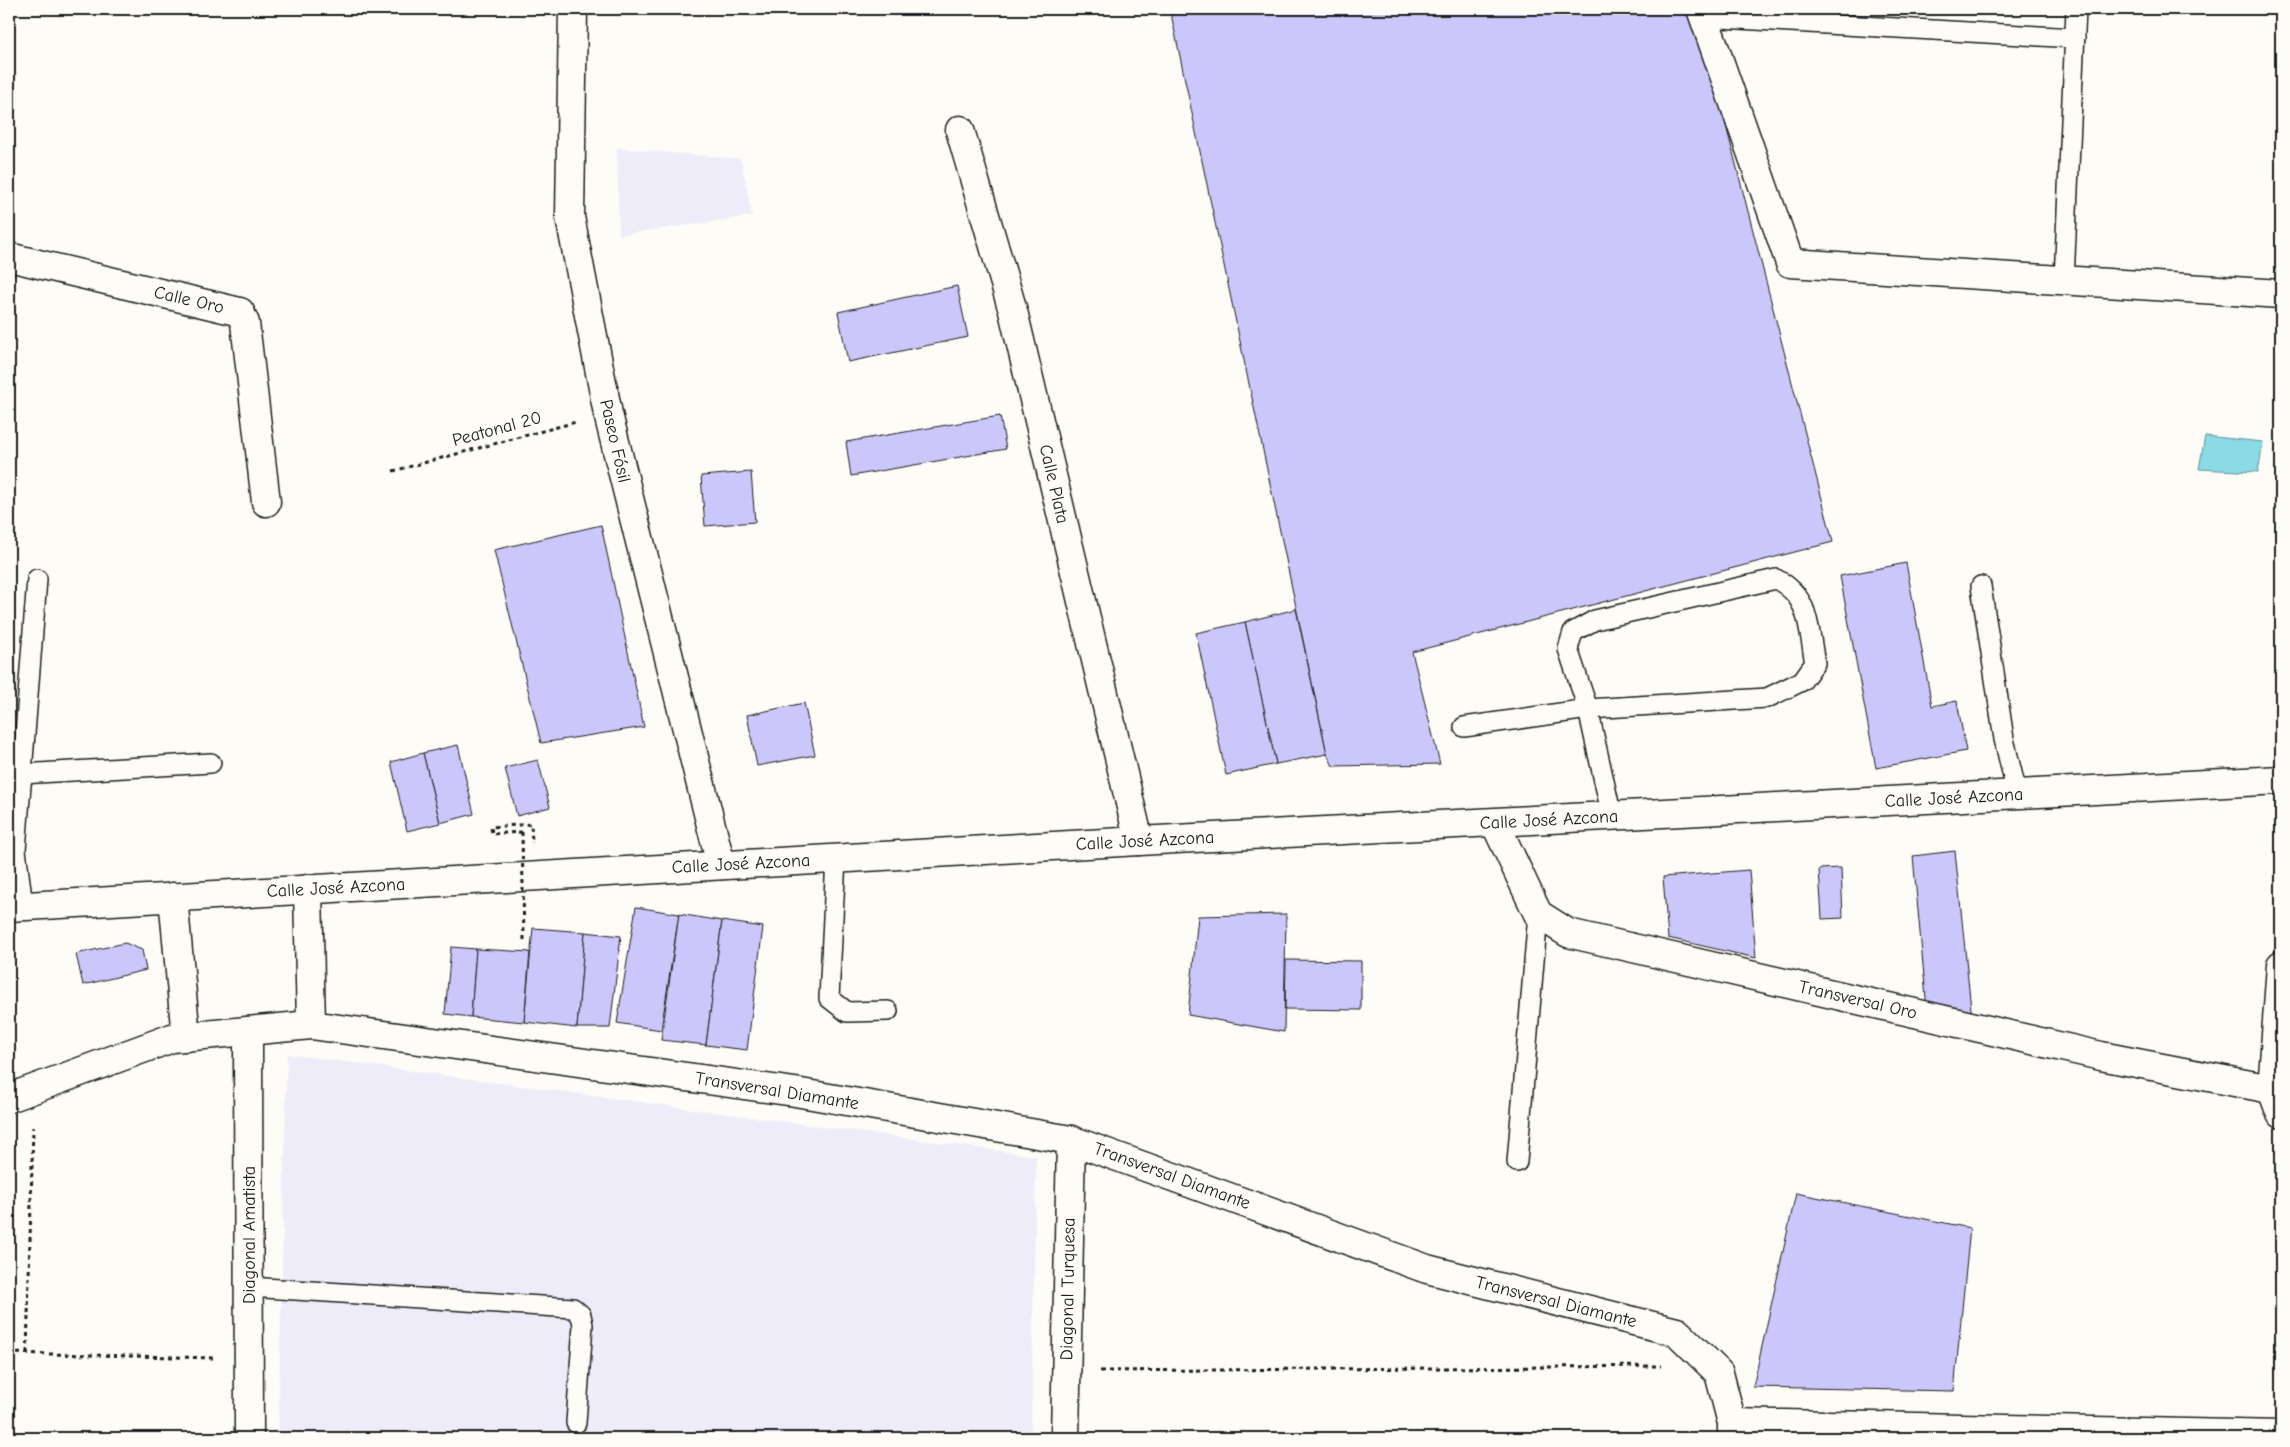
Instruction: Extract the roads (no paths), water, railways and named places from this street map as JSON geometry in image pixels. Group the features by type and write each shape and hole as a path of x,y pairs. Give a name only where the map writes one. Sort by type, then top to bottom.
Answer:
{"street":[{"name":"Paseo Fósil","path":"573,9 570,217 608,414 721,865"},
{"path":"1702,13 1790,263 2281,294"},
{"name":"Calle Plata","path":"960,130 1013,311 1140,841"},
{"name":"Calle Oro","path":"9,257 240,312 246,323 266,502"},
{"name":"Calle José Azcona","path":"16,906 1140,841 2281,780"},
{"path":"1495,823 1538,914"},
{"path":"308,889 311,1025"},
{"path":"173,897 186,1037"},
{"name":"Transversal Oro","path":"1538,914 1568,933 2278,1098"},
{"path":"2278,1098 2281,965"},
{"name":"Transversal Diamante","path":"9,1098 172,1038 311,1025 795,1092 1071,1140 1427,1269 1677,1332 1719,1373 1732,1430 2281,1435"},
{"name":"Diagonal Amatista","path":"248,1031 249,1438"},
{"name":"Diagonal Turquesa","path":"1065,1438 1071,1140"}],"lane":[{"path":"2064,280 2076,9"},
{"path":"1702,13 1845,17 2075,38"},
{"path":"16,906 16,850 37,578"},
{"path":"1464,727 1588,709 1767,698 1802,681 1815,663 1804,606 1792,587 1776,579 1595,620 1573,632 1568,649 1588,709 1612,816"},
{"path":"1981,586 2004,740 2017,794"},
{"path":"22,774 211,763"},
{"path":"836,858 830,998 847,1012 888,1011"},
{"path":"1518,1162 1538,914"},
{"path":"249,1287 573,1308 581,1315 583,1325 576,1423"}],"water":[{"path":"2205,436 2263,442 2258,472 2199,469"}]}
